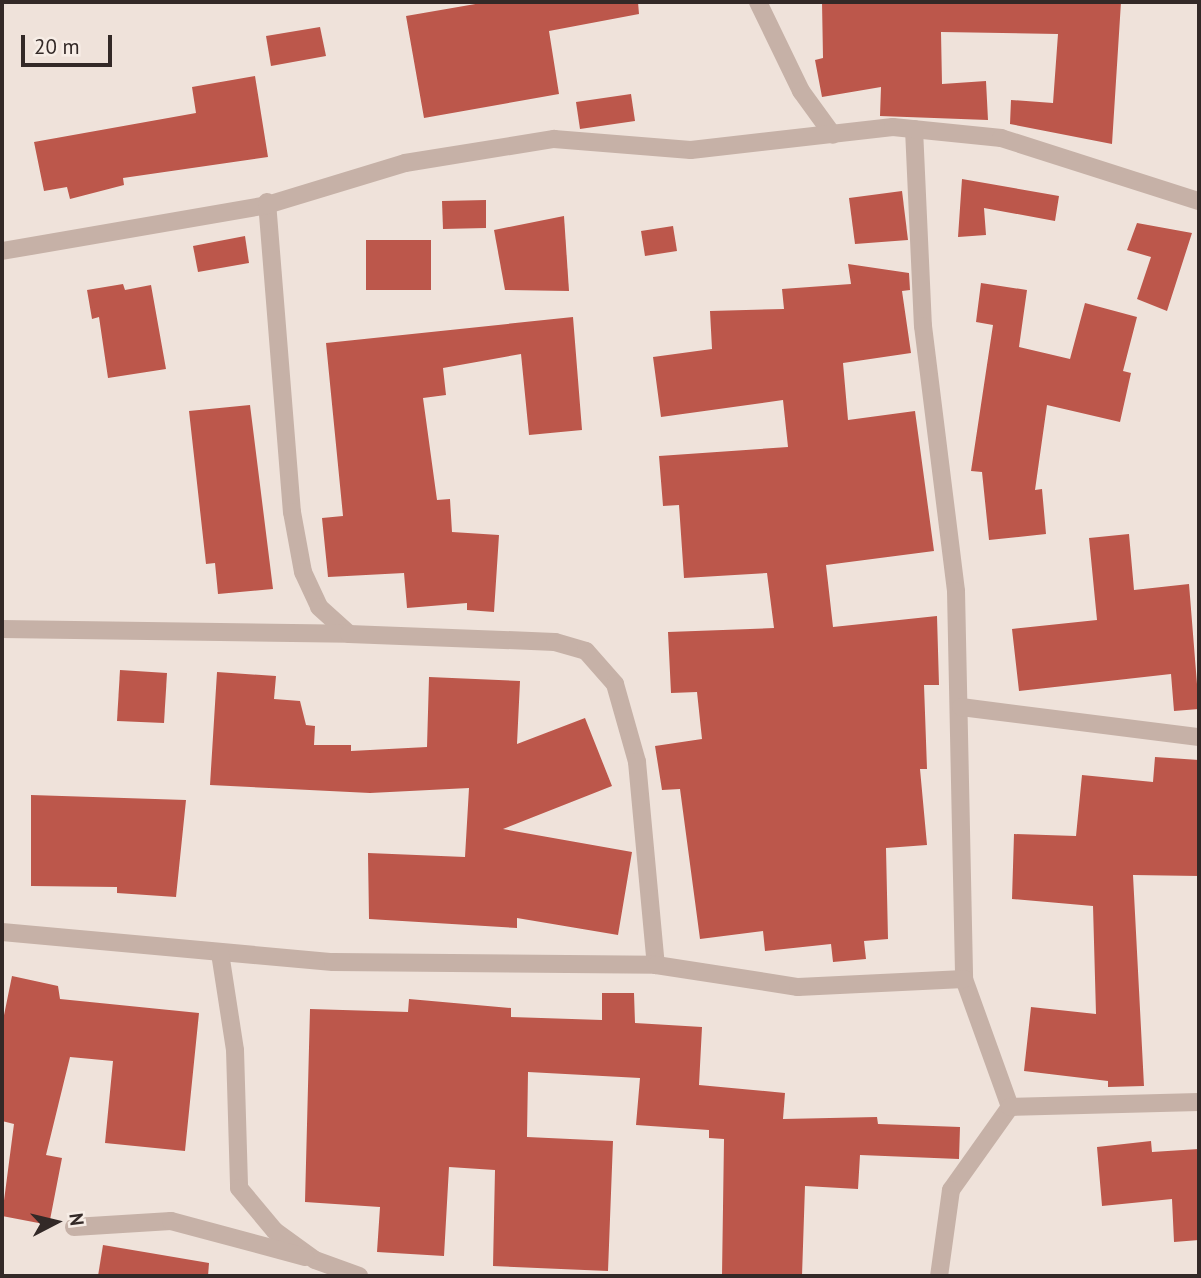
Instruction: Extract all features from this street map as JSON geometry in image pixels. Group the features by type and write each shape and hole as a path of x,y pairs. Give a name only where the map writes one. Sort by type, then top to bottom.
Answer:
{"street":[{"path":"758,2 801,91 833,135"},
{"path":"914,129 923,326 956,591 961,707 964,979 1010,1107"},
{"path":"2,251 267,202 497,144 568,139 691,149 914,129 1001,138 1199,201"},
{"path":"267,202 292,512 303,572 319,607 349,634"},
{"path":"2,628 349,634 555,642 586,651 615,684 637,762 656,965"},
{"path":"961,707 1199,737"},
{"path":"2,932 332,962 656,965 798,987 964,979"},
{"path":"220,953 235,1050 239,1188 275,1231 315,1260"},
{"path":"1010,1107 1199,1102"},
{"path":"939,1276 951,1190 1010,1107"},
{"path":"74,1227 171,1221 315,1260 359,1276"}],"building":[{"path":"487,2 638,2 639,14 549,31 559,94 424,118 406,16"},
{"path":"822,2 1121,2 1112,144 1010,124 1011,100 1053,103 1058,34 941,32 942,84 986,81 988,120 880,116 881,87 822,97 815,60 823,58"},
{"path":"320,27 326,56 271,66 266,36"},
{"path":"255,76 268,157 123,178 124,185 70,199 67,187 44,191 34,142 196,113 192,87"},
{"path":"631,94 635,121 580,129 576,102"},
{"path":"962,179 1059,196 1055,221 984,208 986,235 958,237"},
{"path":"902,191 908,240 855,244 849,198"},
{"path":"486,200 486,228 443,229 442,201"},
{"path":"564,216 569,291 505,290 494,230"},
{"path":"1137,223 1192,233 1167,311 1137,299 1151,257 1127,250"},
{"path":"673,226 677,251 645,256 641,231"},
{"path":"245,236 249,263 198,272 193,246"},
{"path":"366,240 431,240 431,290 366,290"},
{"path":"848,264 909,273 910,290 902,291 911,353 843,363 848,420 915,411 934,551 826,565 833,627 937,616 939,685 924,685 927,769 920,769 927,845 886,848 888,939 864,941 866,959 833,962 831,944 765,951 763,931 700,939 680,789 662,790 655,746 702,739 697,692 671,693 668,632 774,628 767,573 684,578 679,505 663,506 659,456 788,447 783,400 661,417 653,357 712,349 710,311 784,309 782,289 851,284"},
{"path":"981,283 1027,290 1019,347 1070,359 1085,303 1137,317 1123,371 1131,373 1120,422 1047,405 1035,490 1042,489 1046,534 989,540 982,472 971,471 993,325 976,322"},
{"path":"123,284 125,290 151,285 166,369 108,378 99,317 92,319 87,290"},
{"path":"573,317 582,430 529,435 521,354 443,368 446,395 423,398 437,500 450,499 452,532 499,535 494,612 467,610 467,603 407,608 404,573 328,577 322,518 343,516 326,343"},
{"path":"250,405 273,589 218,594 215,563 206,564 189,411"},
{"path":"1129,534 1134,590 1189,584 1199,709 1174,711 1171,674 1019,691 1012,629 1097,620 1089,538"},
{"path":"120,670 167,673 164,723 117,721"},
{"path":"217,672 276,676 274,699 300,701 306,725 315,726 314,745 351,745 351,751 427,747 429,677 520,681 517,744 585,718 612,786 503,829 632,852 618,935 517,918 517,928 369,919 368,853 465,857 469,788 370,793 210,785"},
{"path":"1155,757 1199,760 1199,876 1133,875 1144,1086 1108,1087 1108,1081 1024,1071 1031,1007 1096,1014 1093,906 1012,899 1014,834 1076,836 1082,775 1153,782"},
{"path":"31,795 186,800 176,897 117,893 117,887 31,886"},
{"path":"12,976 58,986 60,999 199,1013 185,1151 105,1143 113,1061 70,1057 46,1155 62,1158 49,1225 2,1216 14,1124 2,1121 2,1025"},
{"path":"602,993 634,993 635,1023 702,1027 699,1085 785,1093 783,1119 877,1117 878,1124 960,1127 959,1159 860,1155 858,1189 805,1186 802,1276 722,1276 724,1139 709,1138 709,1130 636,1125 640,1078 528,1072 527,1137 613,1141 608,1271 493,1266 495,1170 449,1167 444,1256 377,1252 380,1207 305,1202 310,1009 408,1012 409,999 511,1008 511,1017 602,1020"},
{"path":"1151,1141 1152,1152 1199,1149 1199,1240 1174,1242 1172,1199 1102,1206 1097,1147"},
{"path":"103,1245 209,1263 208,1276 98,1276"}]}
